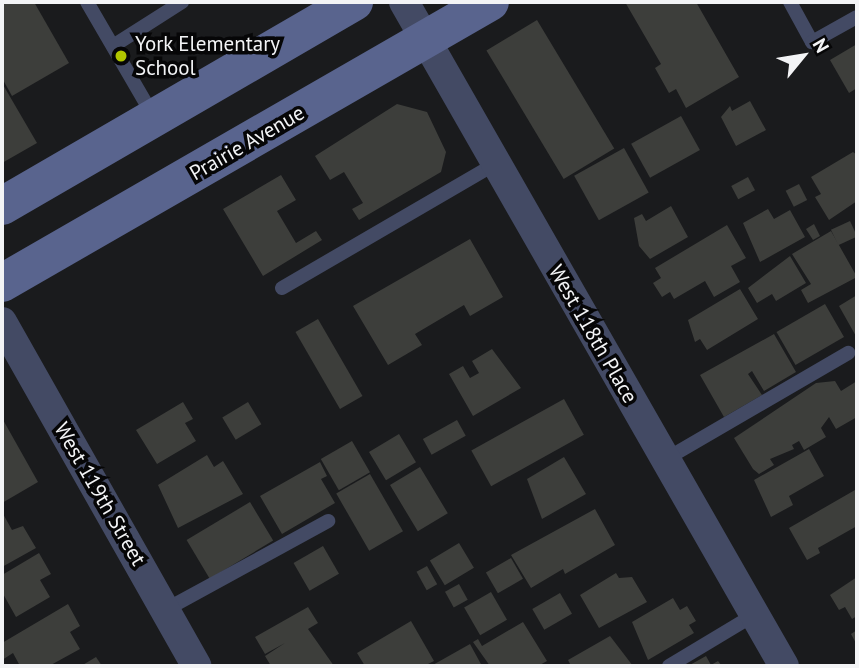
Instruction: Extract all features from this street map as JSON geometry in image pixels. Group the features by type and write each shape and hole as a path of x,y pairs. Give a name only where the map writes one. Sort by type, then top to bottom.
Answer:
{"main road":[{"path":"2,206 354,2"},
{"name":"Prairie Avenue","path":"2,283 490,2"}],"street":[{"name":"West 118th Place","path":"404,2 784,666"},
{"name":"West 119th Street","path":"2,322 197,666"}],"lane":[{"path":"87,2 155,118"},
{"path":"113,46 182,2"},
{"path":"790,2 812,42 857,17"},
{"path":"282,288 495,164"},
{"path":"666,459 848,353"},
{"path":"165,610 328,521"},
{"path":"669,666 754,614"}],"building":[{"path":"2,2 34,2 69,63 12,96 2,78"},
{"path":"625,2 696,2 739,77 686,108 676,89 669,93 655,68 661,64"},
{"path":"537,20 614,149 564,179 486,50"},
{"path":"857,44 857,88 849,93 830,60"},
{"path":"2,83 37,143 2,163"},
{"path":"750,101 766,130 736,146 721,117 730,106 732,111"},
{"path":"397,104 427,112 446,152 441,172 359,220 352,209 363,203 344,172 330,180 315,156"},
{"path":"681,116 700,150 650,178 631,144"},
{"path":"624,148 649,193 599,220 574,176"},
{"path":"853,152 857,155 857,201 829,220 815,197 821,194 811,177"},
{"path":"281,175 296,200 277,211 296,243 316,231 322,240 263,276 223,209"},
{"path":"748,177 755,190 738,199 731,186"},
{"path":"799,184 807,200 794,207 786,191"},
{"path":"671,206 688,237 650,259 639,246 634,218 642,214 646,221"},
{"path":"768,209 774,219 790,210 805,237 760,262 743,223"},
{"path":"850,221 857,236 838,245 831,230"},
{"path":"814,224 820,236 813,240 806,229"},
{"path":"727,225 746,258 731,266 740,282 714,297 705,281 674,299 670,292 662,297 653,283 661,278 655,268"},
{"path":"831,231 857,277 808,303 801,290 811,284 792,254"},
{"path":"470,239 503,297 470,316 464,305 415,334 422,345 388,365 353,306"},
{"path":"790,256 806,283 776,301 772,294 757,303 748,288"},
{"path":"740,289 758,319 707,350 700,339 695,342 688,320"},
{"path":"857,295 857,338 839,306"},
{"path":"825,304 844,337 796,365 777,332"},
{"path":"318,319 363,396 340,409 295,332"},
{"path":"774,334 796,372 764,391 752,371 748,374 762,395 724,417 700,375"},
{"path":"492,349 521,388 473,416 449,374 463,366 470,378 479,373 472,361"},
{"path":"835,381 841,391 857,381 857,417 836,429 829,417 821,428 826,437 804,450 799,441 792,445 794,449 770,459 774,465 759,474 753,469 734,438 816,383"},
{"path":"564,399 584,435 491,486 471,450"},
{"path":"183,402 193,419 185,423 196,441 157,464 136,430"},
{"path":"248,402 261,424 236,440 222,417"},
{"path":"2,418 38,482 2,503"},
{"path":"457,420 466,436 432,455 423,439"},
{"path":"399,434 416,462 386,480 369,452"},
{"path":"352,441 370,472 339,490 321,459"},
{"path":"809,449 824,476 789,496 793,505 771,517 754,480"},
{"path":"207,455 214,467 223,461 243,494 178,528 158,485"},
{"path":"564,457 586,494 542,519 527,479"},
{"path":"320,462 327,476 321,479 335,503 282,534 260,496"},
{"path":"420,467 448,513 418,531 390,485"},
{"path":"370,474 403,531 369,551 336,494"},
{"path":"855,490 857,526 818,548 820,553 807,560 789,528"},
{"path":"250,502 273,541 210,579 187,540"},
{"path":"595,509 615,545 565,574 563,569 531,588 511,555"},
{"path":"2,512 12,530 23,526 36,548 2,567"},
{"path":"459,543 474,568 445,585 430,561"},
{"path":"323,546 339,574 310,591 294,563"},
{"path":"39,553 51,574 40,580 50,597 16,617 2,592 2,575"},
{"path":"511,558 523,579 498,593 486,572"},
{"path":"427,566 437,584 427,590 417,572"},
{"path":"616,573 619,578 632,577 647,602 599,628 580,595"},
{"path":"857,577 857,616 852,619 845,607 839,610 830,595"},
{"path":"459,584 468,600 454,608 445,592"},
{"path":"491,592 507,620 480,635 464,608"},
{"path":"560,593 572,614 544,630 532,609"},
{"path":"673,598 680,610 687,606 696,621 689,625 694,633 648,660 632,622"},
{"path":"68,604 80,626 70,632 80,649 49,666 20,666 13,653 2,660 2,643"},
{"path":"308,607 318,623 308,629 334,666 271,666 265,656 285,643 265,654 255,637"},
{"path":"411,621 434,661 424,666 365,666 357,653"},
{"path":"523,622 547,661 538,666 490,666 473,642 478,639 482,646"},
{"path":"857,630 857,645 851,634"},
{"path":"610,636 633,666 571,666 568,660"},
{"path":"470,644 482,666 431,666"},
{"path":"706,656 711,665 718,661 722,666 688,666"},
{"path":"96,657 102,666 81,666"}],"place":[{"name":"York Elementary School","path":"121,56"}]}
